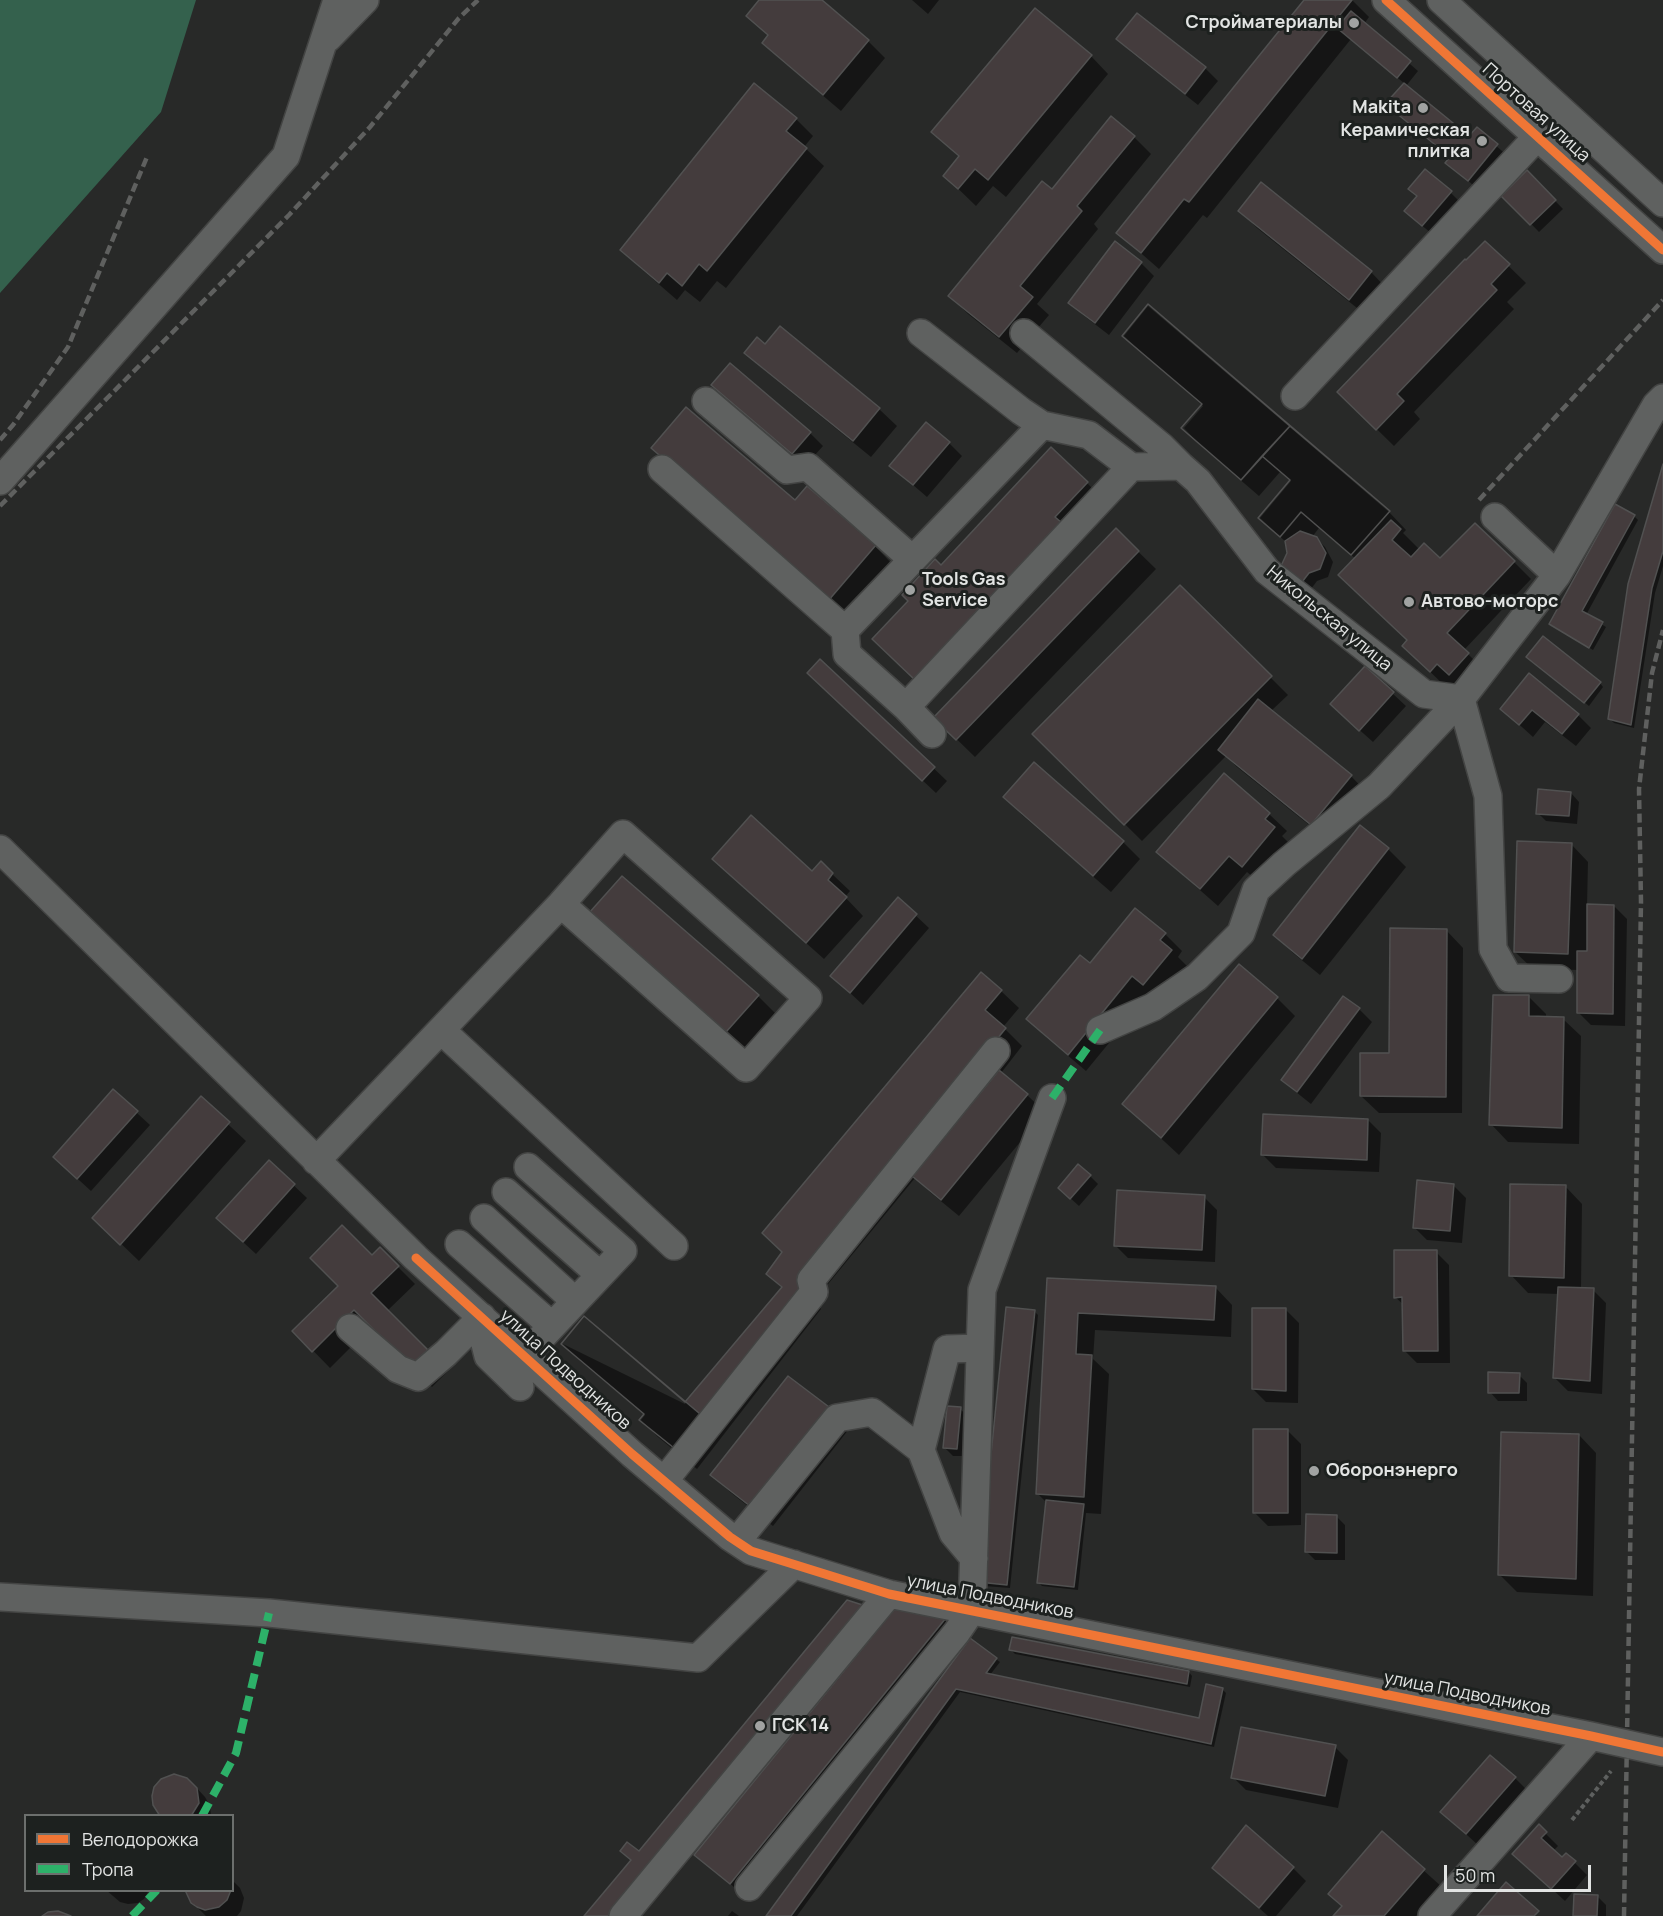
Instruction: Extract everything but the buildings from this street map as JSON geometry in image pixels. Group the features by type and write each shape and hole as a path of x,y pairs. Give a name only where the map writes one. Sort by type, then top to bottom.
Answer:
{"street":[{"path":"0,481 286,156 337,0"},
{"path":"322,44 365,0"},
{"name":"Портовая улица","path":"1386,0 1663,250"},
{"path":"1441,0 1663,204"},
{"path":"1295,396 1537,137"},
{"path":"1572,167 1596,142"},
{"path":"921,333 1042,425 1089,435 1131,467 1180,466"},
{"name":"Никольская улица","path":"1024,333 1162,447 1198,481 1267,571 1424,694 1461,699"},
{"path":"1100,1030 1153,1007 1197,977 1241,933 1256,890 1379,786 1461,699 1557,575 1656,405 1663,398"},
{"path":"706,401 787,470 808,467 912,559"},
{"path":"844,630 1042,425"},
{"path":"906,707 1131,467"},
{"path":"662,469 844,630 847,654 906,707 932,734"},
{"path":"1496,517 1557,575"},
{"path":"1461,699 1488,796 1493,950 1509,978 1559,979"},
{"path":"316,1161 561,904 623,834 808,999 746,1068 561,904"},
{"name":"улица Подводников","path":"0,849 416,1258 632,1454 752,1551 889,1594 1663,1752"},
{"path":"441,1030 674,1246"},
{"path":"664,1481 814,1292 811,1280 996,1051"},
{"path":"749,1887 972,1610 982,1290 1052,1098"},
{"path":"524,1356 623,1251 528,1167"},
{"path":"506,1192 600,1275"},
{"path":"484,1218 575,1301"},
{"path":"459,1244 552,1326"},
{"path":"350,1328 398,1369 418,1377 446,1353 489,1324"},
{"path":"489,1324 485,1344 488,1356 520,1387"},
{"path":"921,1450 947,1349 980,1348"},
{"path":"737,1541 837,1418 872,1412 921,1450 953,1533 974,1558"},
{"path":"0,1597 269,1613 698,1658 794,1564"},
{"path":"623,1916 889,1594"},
{"path":"1432,1916 1591,1736"}],"path":[{"path":"1572,1820 1611,1770"}],"shaded area":[{"path":"0,0 196,0 161,112 0,293"}],"railway":[{"path":"0,506 289,215 370,127 459,18 478,0"},
{"path":"0,440 68,347 147,157"},
{"path":"1479,500 1663,300"},
{"path":"1624,1916 1641,902 1639,789 1652,673 1663,630"}],"marked path":[{"path":"1052,1098 1100,1030"},
{"path":"203,1814 236,1753 269,1613"},
{"path":"132,1916 155,1892"}],"cycle path":[{"path":"1386,0 1663,250"},
{"path":"416,1258 632,1454 730,1537 751,1551 889,1594 1663,1752"}],"place":[{"name":"Стройматериалы","path":"1354,23"},
{"name":"Makita","path":"1423,108"},
{"name":"Керамическая плитка","path":"1482,141"},
{"name":"Tools Gas Service","path":"910,590"},
{"name":"Автово-моторс","path":"1409,602"},
{"name":"Оборонэнерго","path":"1314,1471"},
{"name":"ГСК 14","path":"760,1726"}]}
